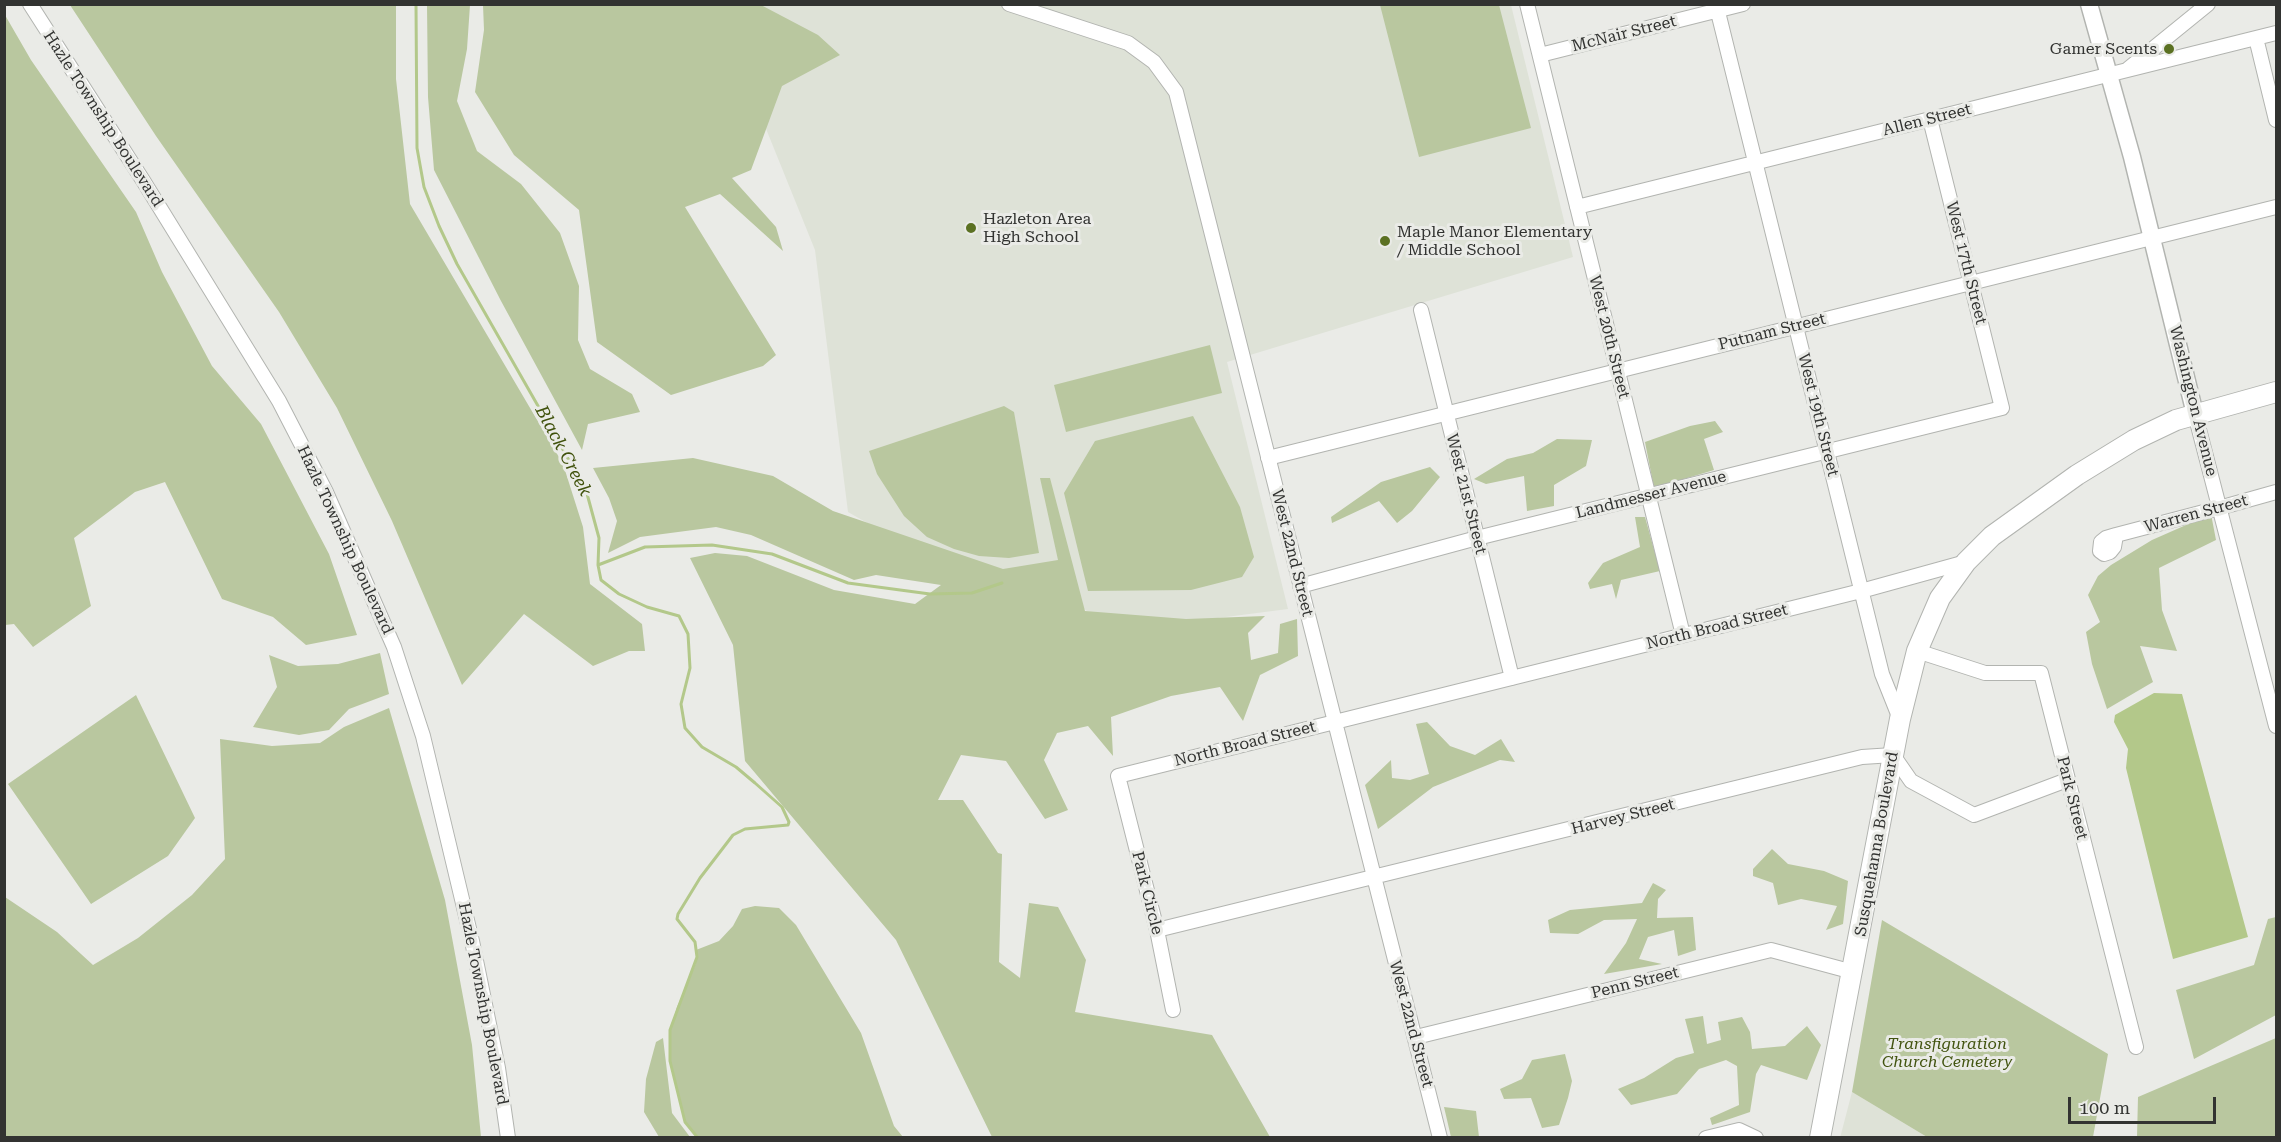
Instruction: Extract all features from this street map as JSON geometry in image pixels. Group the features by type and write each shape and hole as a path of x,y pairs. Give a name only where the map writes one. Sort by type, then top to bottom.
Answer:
{"highway":[{"name":"North Broad Street","path":"1966,562 2016,517 2078,475 2154,430 2195,414 2277,392"},
{"name":"Susquehanna Boulevard","path":"1820,1137 1854,972 1900,719 1917,651 1940,598 1966,562"}],"main road":[{"name":"Washington Avenue","path":"2089,4 2117,74 2153,239 2195,414"}],"street":[{"name":"Hazle Township Boulevard","path":"30,4 144,182 279,401 326,492 394,647 423,736 472,941 498,1068 508,1137"},
{"name":"West 22nd Street","path":"1009,4 1116,38 1140,50 1154,62 1176,92 1333,722 1440,1137"},
{"name":"West 20th Street","path":"1527,4 1683,635"},
{"name":"McNair Street","path":"1540,56 1717,8 1743,4"},
{"path":"2117,74 2208,4"},
{"name":"West 19th Street","path":"1717,8 1882,674 1900,719"},
{"name":"Allen Street","path":"1577,207 2277,33"},
{"path":"2256,38 2277,120"},
{"name":"West 17th Street","path":"1930,119 2002,408"},
{"name":"Putnam Street","path":"1268,458 2277,207"},
{"name":"West 21st Street","path":"1421,310 1512,678"},
{"name":"Landmesser Avenue","path":"1300,586 1478,538 2002,408"},
{"name":"Washington Avenue","path":"2195,414 2277,726"},
{"name":"Warren Street","path":"2116,535 2277,492"},
{"name":"North Broad Street","path":"1118,776 1862,591 1966,562"},
{"name":"Park Street","path":"1917,651 1985,673 2041,673 2136,1047"},
{"path":"1893,755 1911,781 1974,815 2067,780"},
{"name":"Harvey Street","path":"1157,930 1373,879 1863,757 1893,755"},
{"name":"Park Circle","path":"1118,776 1157,930 1173,1010"},
{"name":"Penn Street","path":"1416,1037 1772,950 1854,972"},
{"path":"1706,1137 1739,1130 1756,1137"}],"shaded area":[{"path":"716,5 1511,5 1573,257 1227,362 1288,609 1117,631 1057,591 955,573 848,512 815,250"},
{"path":"2154,693 2182,694 2248,937 2173,959 2126,768 2128,749 2114,722 2115,715"},
{"path":"1852,1092 1927,1137 1840,1138"}],"green space":[{"path":"70,5 396,5 396,79 410,204 563,464 583,527 590,584 642,624 645,651 629,651 593,666 524,614 462,685 392,521 337,408 279,312 156,136"},
{"path":"427,5 470,5 467,49 457,101 477,151 521,184 560,233 579,286 578,340 590,369 632,394 640,412 588,424 582,450 501,301 434,170 428,97"},
{"path":"483,5 761,5 818,35 840,55 782,86 751,170 732,178 776,227 783,251 720,194 685,207 776,355 763,366 671,395 597,342 579,210 514,155 475,92 484,30"},
{"path":"1380,5 1499,5 1531,128 1419,157"},
{"path":"5,15 31,60 136,212 162,272 212,366 261,424 329,554 357,635 306,645 273,617 222,599 165,482 135,492 74,538 91,606 33,647 14,624 5,625"},
{"path":"1210,345 1222,393 1066,432 1054,385"},
{"path":"1004,406 1014,412 1039,553 1009,558 979,556 954,549 927,537 904,516 877,474 869,451"},
{"path":"1193,416 1240,507 1254,557 1242,577 1191,590 1088,591 1064,493 1095,441"},
{"path":"1715,421 1723,432 1704,439 1714,470 1654,488 1645,442 1690,426"},
{"path":"1557,439 1592,440 1586,466 1554,485 1554,506 1527,511 1524,476 1486,484 1474,479 1507,459 1533,453"},
{"path":"693,458 773,476 833,511 1003,569 1058,560 1040,478 1050,478 1085,611 1186,619 1265,616 1248,633 1251,660 1278,653 1280,624 1297,619 1298,656 1260,675 1243,721 1220,687 1171,696 1111,717 1113,756 1088,726 1057,733 1044,760 1068,810 1045,819 1006,761 961,755 938,800 963,800 998,853 1002,854 999,962 1020,978 1029,903 1058,907 1086,960 1075,1012 1212,1035 1270,1137 992,1137 896,940 745,761 733,645 690,558 715,553 747,556 834,590 915,604 941,585 876,575 854,580 751,535 716,527 640,537 608,553 617,521 609,498 593,468"},
{"path":"1430,467 1440,477 1412,511 1397,523 1379,501 1332,523 1331,517 1381,482"},
{"path":"2211,514 2216,540 2159,568 2162,610 2177,651 2140,646 2153,682 2107,709 2092,664 2086,632 2100,622 2088,595 2098,576 2111,565 2152,540"},
{"path":"1635,517 1645,517 1660,571 1621,580 1616,599 1612,584 1590,589 1588,583 1603,563 1640,547"},
{"path":"380,653 389,694 349,709 329,730 299,735 253,727 277,687 269,655 298,666 338,664"},
{"path":"136,695 195,818 168,856 91,904 8,784"},
{"path":"389,708 445,900 472,1045 481,1137 5,1137 5,897 57,932 93,965 138,938 192,895 225,859 220,739 272,746 320,743 344,727"},
{"path":"1427,722 1450,746 1475,755 1501,739 1515,762 1500,760 1433,787 1378,829 1365,785 1391,760 1392,778 1410,780 1429,774 1416,724"},
{"path":"1772,849 1788,864 1824,871 1848,881 1843,924 1826,930 1837,906 1801,899 1778,905 1773,883 1753,876 1753,869"},
{"path":"1653,883 1666,890 1658,899 1657,918 1693,917 1696,950 1678,956 1674,930 1648,937 1639,959 1662,964 1604,974 1626,943 1637,919 1604,920 1578,934 1550,933 1548,920 1570,910 1642,903"},
{"path":"755,906 779,908 796,925 861,1033 894,1126 903,1137 698,1137 685,1122 670,1061 669,1035 677,1007 696,963 696,950 719,941 733,926 742,909"},
{"path":"2276,917 2276,1015 2194,1059 2176,990 2254,965 2268,919"},
{"name":"Transfiguration Church Cemetery","path":"1882,920 2108,1054 2093,1137 1927,1137 1852,1092"},
{"path":"1703,1016 1707,1044 1721,1040 1718,1022 1742,1017 1750,1032 1752,1049 1785,1046 1807,1026 1821,1045 1807,1080 1761,1065 1756,1074 1750,1112 1712,1125 1710,1118 1739,1105 1737,1066 1726,1060 1699,1069 1677,1094 1631,1105 1618,1089 1644,1078 1676,1058 1694,1053 1685,1019"},
{"path":"663,1038 672,1113 690,1137 659,1137 644,1112 646,1079 656,1042"},
{"path":"2276,1038 2276,1137 2137,1137 2138,1097"},
{"path":"1565,1054 1572,1081 1568,1098 1559,1125 1542,1128 1531,1098 1504,1099 1500,1089 1522,1079 1532,1060"},
{"path":"1444,1107 1476,1111 1479,1137 1451,1137"}],"waterway":[{"name":"Black Creek","path":"416,4 417,148 424,187 439,226 457,264 586,490 599,538 598,565 601,580 619,594 647,607 679,616 688,634 690,668 681,704 685,728 702,747 736,767 782,807 789,822 788,825 745,829 733,835 700,878 678,914 677,919 695,942 697,957 670,1030 670,1061 685,1122 698,1138"},
{"path":"598,565 645,547 712,545 772,554 848,583 930,594 972,593 1002,583"}],"place":[{"name":"Gamer Scents","path":"2169,49"},
{"name":"Hazleton Area High School","path":"971,228"},
{"name":"Maple Manor Elementary / Middle School","path":"1385,241"}]}
